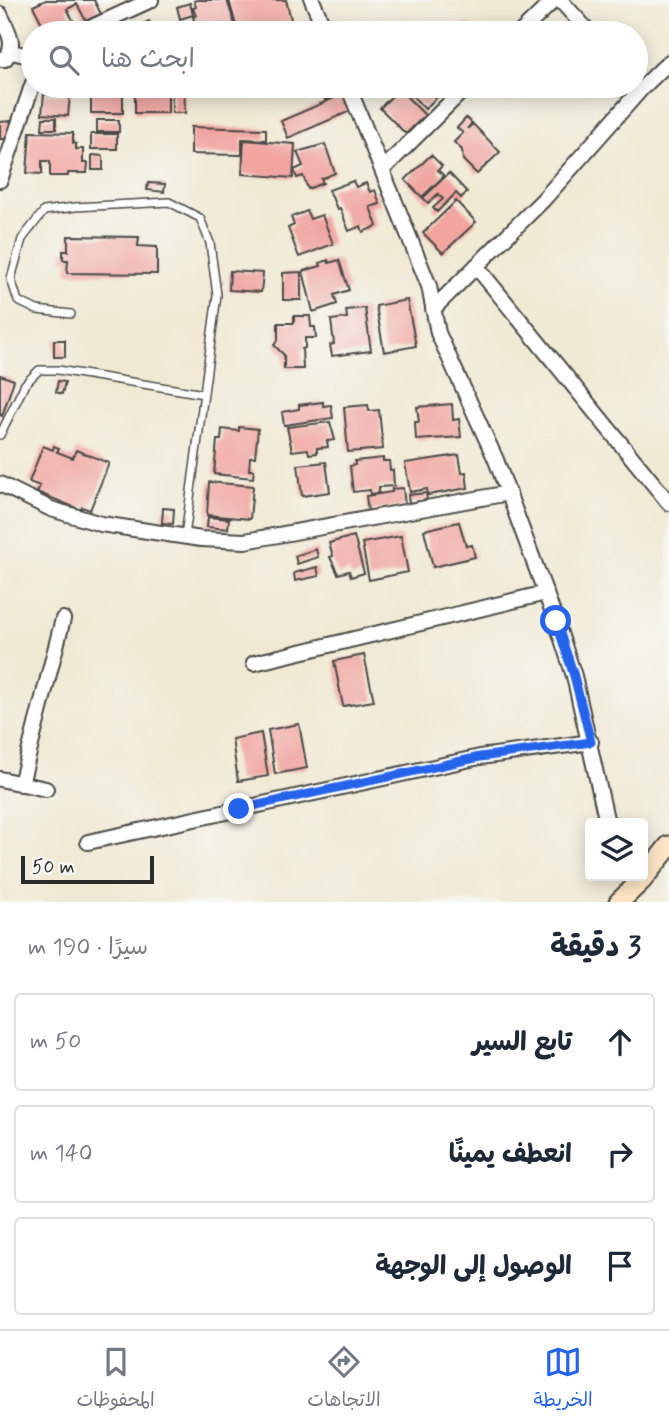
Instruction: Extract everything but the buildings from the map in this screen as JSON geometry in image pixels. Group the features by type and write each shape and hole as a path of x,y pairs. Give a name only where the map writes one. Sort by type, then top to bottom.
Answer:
{"street":[{"path":"105,21 150,0"},
{"path":"312,0 321,21"},
{"path":"532,21 554,0"},
{"path":"560,0 579,21"},
{"path":"0,14 12,42 6,56"},
{"path":"648,78 669,62"},
{"path":"0,180 28,98"},
{"path":"353,98 429,286 438,333 496,460 546,593 574,676 606,818"},
{"path":"383,169 455,98"},
{"path":"433,309 543,200 628,98"},
{"path":"476,266 669,503"},
{"path":"0,484 51,509 101,524 201,539 246,541 509,493"},
{"path":"254,663 546,593"},
{"path":"21,784 63,619"},
{"path":"88,842 480,757 591,742"},
{"path":"0,779 46,789"},
{"path":"648,867 669,846"},
{"path":"619,902 635,881"}],"lane":[{"path":"71,314 37,310 18,302 11,279 22,239 44,211 169,202 200,218 209,243 217,295 185,537"},
{"path":"0,435 25,384 39,370 58,370 204,394"}],"route":[{"path":"239,809 356,786 480,757 591,742 556,621"}]}
